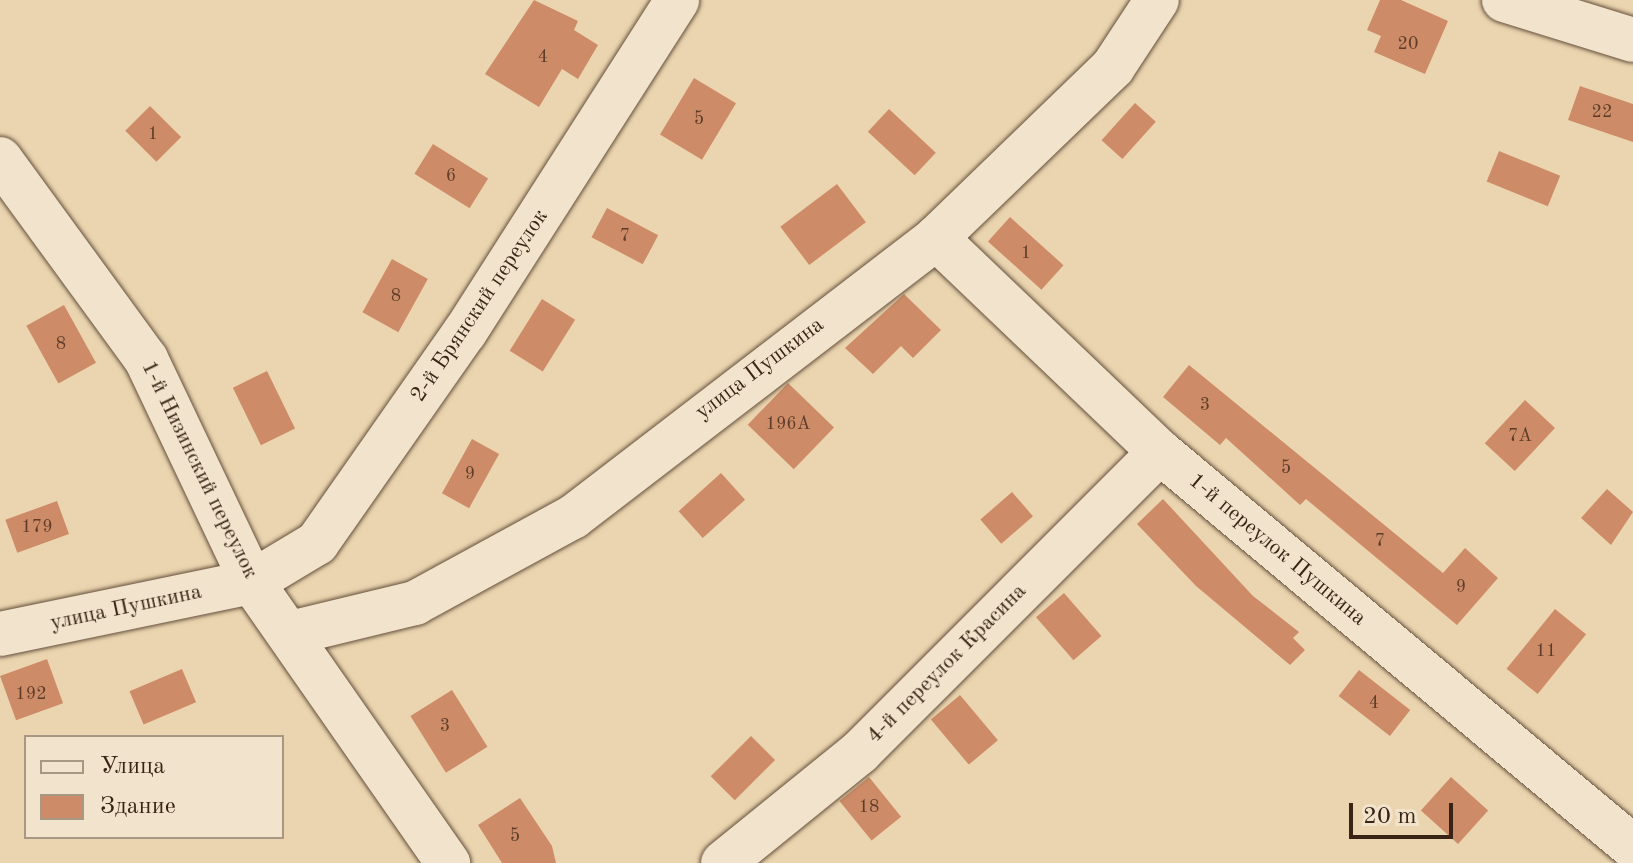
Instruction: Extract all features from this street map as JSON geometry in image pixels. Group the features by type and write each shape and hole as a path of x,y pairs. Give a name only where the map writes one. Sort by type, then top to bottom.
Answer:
{"street":[{"name":"2-й Брянский переулок","path":"252,582 317,543 465,332 677,0"},
{"name":"улица Пушкина","path":"291,633 415,603 573,517 936,238 1113,67 1157,0"},
{"path":"1504,0 1633,40"},
{"name":"1-й Низинский переулок","path":"0,159 146,359 252,582 291,633 448,863"},
{"name":"1-й переулок Пушкина","path":"936,238 1160,452 1633,847"},
{"name":"4-й переулок Красина","path":"723,863 860,752 1160,452"},
{"name":"улица Пушкина","path":"0,634 252,582"}],"building":[{"path":"534,0 578,21 574,30 598,45 578,79 562,69 539,107 485,74"},
{"path":"1380,0 1401,0 1448,21 1425,74 1374,52 1381,36 1367,30"},
{"path":"694,78 736,103 702,160 660,135"},
{"path":"1580,86 1633,104 1633,142 1568,120"},
{"path":"1135,103 1156,122 1122,159 1102,140"},
{"path":"150,106 181,137 156,162 125,131"},
{"path":"889,109 936,153 915,175 868,132"},
{"path":"433,144 488,178 470,208 414,174"},
{"path":"1499,151 1560,176 1548,206 1487,182"},
{"path":"837,184 866,222 809,265 780,227"},
{"path":"607,208 658,235 643,264 592,237"},
{"path":"1010,217 1064,265 1041,290 988,242"},
{"path":"392,259 428,279 398,332 362,312"},
{"path":"904,294 941,330 913,358 901,346 873,374 845,348"},
{"path":"542,299 575,320 543,371 510,351"},
{"path":"64,305 96,363 58,384 26,326"},
{"path":"1189,365 1443,573 1465,548 1498,578 1457,625 1306,499 1300,505 1226,438 1220,445 1163,397"},
{"path":"267,371 295,429 261,445 233,388"},
{"path":"788,383 834,427 794,469 748,425"},
{"path":"1525,400 1555,428 1515,471 1485,443"},
{"path":"472,439 499,454 469,508 442,493"},
{"path":"721,473 745,500 703,538 679,511"},
{"path":"1607,489 1633,512 1611,545 1581,518"},
{"path":"1012,492 1033,516 1001,544 980,520"},
{"path":"1163,499 1253,596 1299,632 1293,638 1305,650 1290,665 1196,586 1137,524"},
{"path":"57,501 69,534 17,553 5,520"},
{"path":"1064,593 1101,636 1073,660 1036,617"},
{"path":"1555,609 1586,634 1538,694 1507,669"},
{"path":"47,659 63,703 16,720 0,676"},
{"path":"182,669 196,702 144,724 130,691"},
{"path":"1359,670 1410,710 1390,736 1339,696"},
{"path":"452,690 488,747 446,773 410,716"},
{"path":"960,695 998,740 969,765 931,719"},
{"path":"751,736 775,760 735,800 711,776"},
{"path":"869,777 901,817 872,841 839,801"},
{"path":"1451,777 1488,810 1458,844 1421,810"},
{"path":"520,798 552,846 556,863 502,863 478,825"}]}
